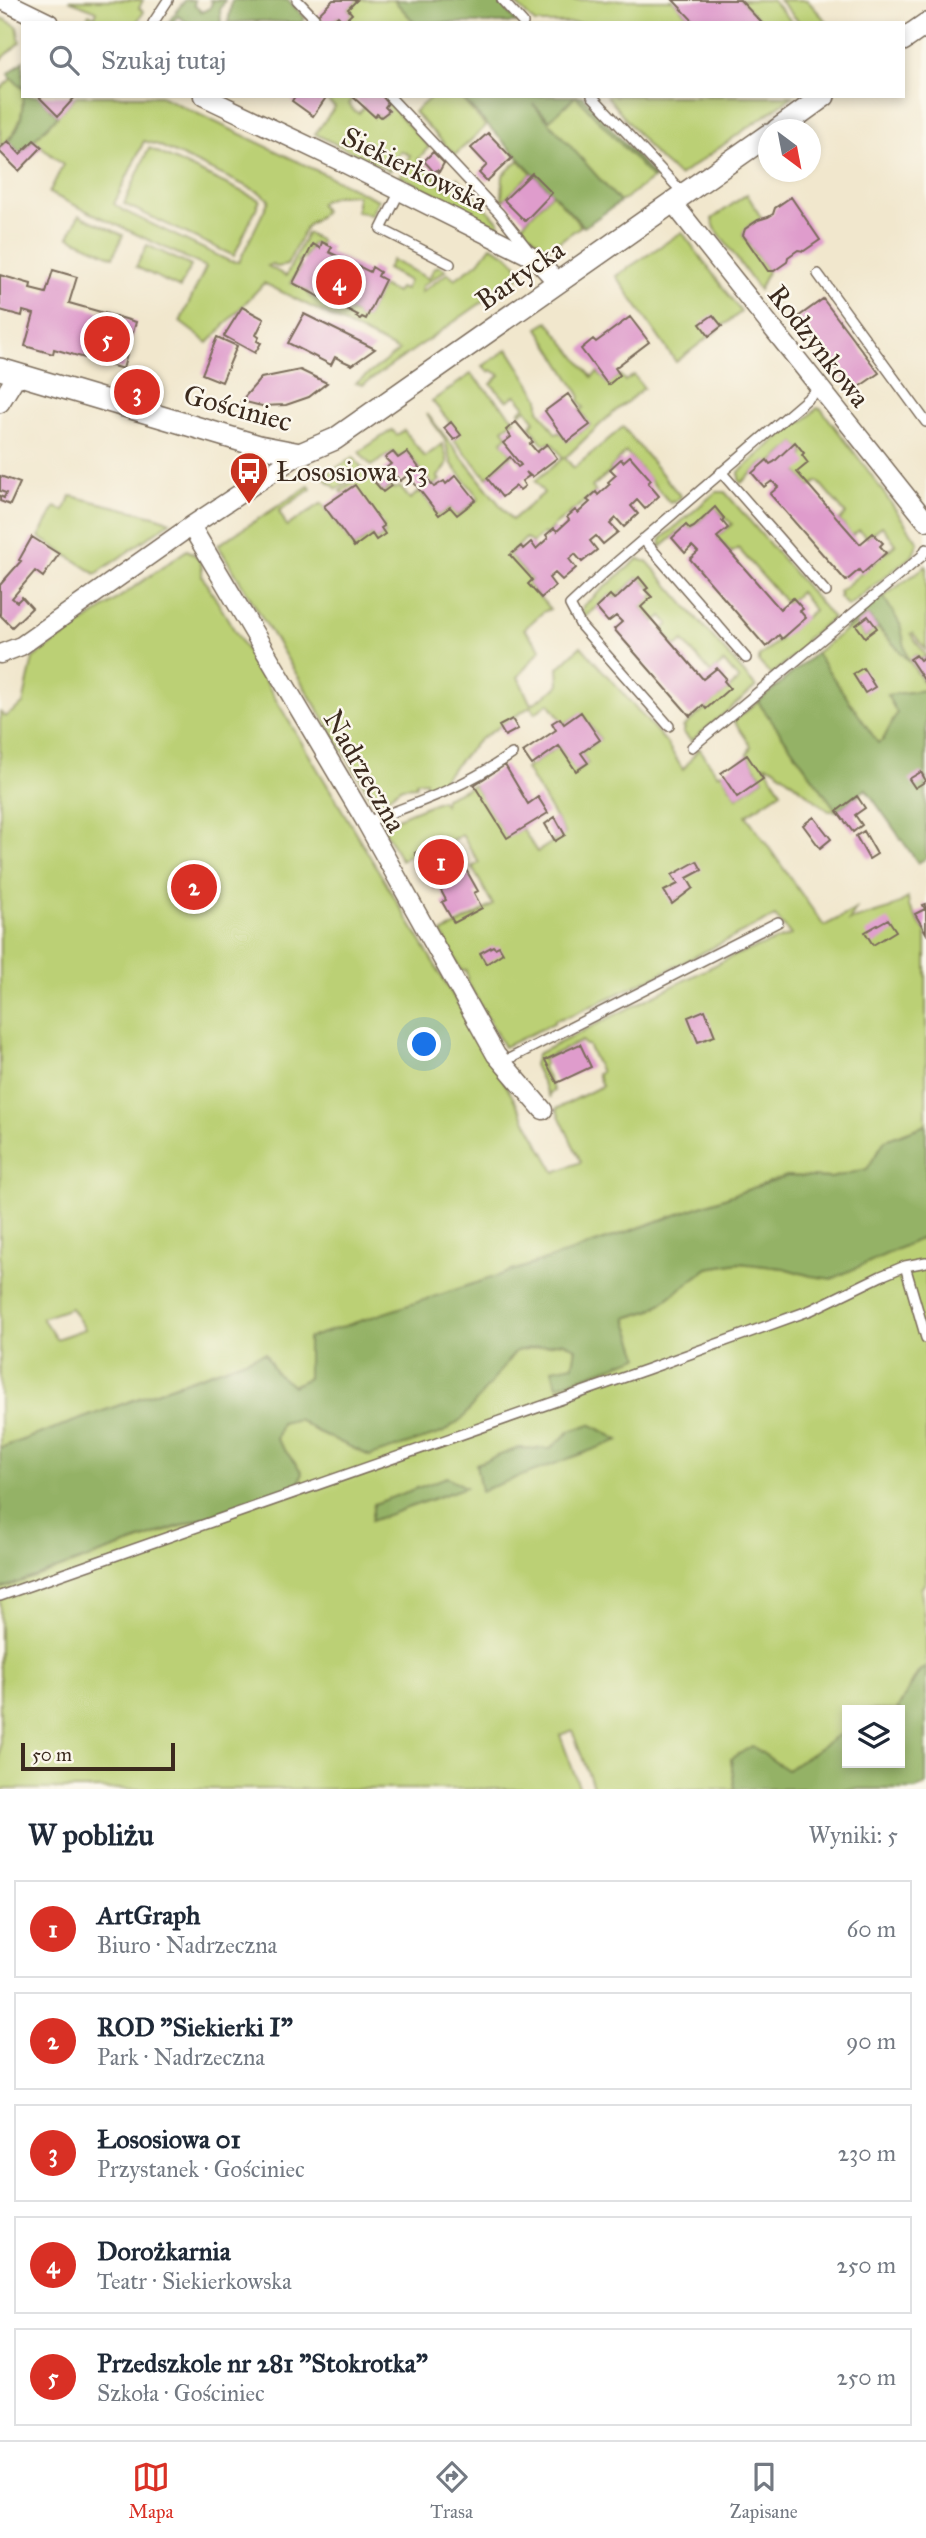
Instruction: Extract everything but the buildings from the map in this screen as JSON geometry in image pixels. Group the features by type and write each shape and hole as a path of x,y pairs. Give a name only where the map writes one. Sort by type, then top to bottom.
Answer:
{"street":[{"path":"2,0 45,21"},
{"path":"905,39 926,24"},
{"name":"Siekierkowska","path":"207,98 536,259 557,282"},
{"path":"792,119 821,98"},
{"name":"Bartycka","path":"300,454 335,439 758,142"},
{"name":"Rodzynkowa","path":"679,199 820,388 926,521"},
{"path":"0,403 8,372"},
{"name":"Gościniec","path":"8,372 243,441 300,454"},
{"path":"0,654 22,646 191,526 300,454"},
{"name":"Nadrzeczna","path":"191,526 366,822 501,1063 543,1110"}],"lane":[{"path":"154,21 169,0"},
{"path":"297,0 317,21"},
{"path":"502,0 521,21"},
{"path":"391,98 499,213 536,259"},
{"path":"594,98 679,199"},
{"path":"400,191 380,229 450,264"},
{"path":"818,275 926,422"},
{"path":"669,726 581,626 570,605 820,388"},
{"path":"721,472 826,592"},
{"path":"643,539 746,658"},
{"path":"692,747 922,556 926,549"},
{"path":"366,822 457,787 512,754"},
{"path":"501,1063 778,922"},
{"path":"0,1596 759,1329 811,1310 905,1266 926,1262"},
{"path":"905,1266 926,1338"}],"green space":[{"path":"69,0 143,0 139,8 144,12 137,21 86,21 89,14 95,17 97,11"},
{"path":"185,0 195,0 194,5 202,12 210,8 210,0 225,0 220,10 221,21 185,21 178,16 174,21 169,21"},
{"path":"232,0 288,0 305,18 303,21 228,21"},
{"path":"357,0 394,0 413,21 345,21 352,14 348,9"},
{"path":"394,0 498,0 515,21 413,21"},
{"path":"512,0 673,0 693,21 533,21"},
{"path":"740,0 772,0 791,21 760,21"},
{"path":"779,0 807,0 826,21 798,21"},
{"path":"0,17 17,26 20,42 0,61"},
{"path":"21,63 21,87 8,74"},
{"path":"12,78 21,87 23,98 17,128 0,148 0,89"},
{"path":"23,98 40,98 58,116 20,153 8,141 19,123"},
{"path":"74,98 165,98 378,200 371,215 357,211 357,195 324,200 320,203 324,212 306,227 287,265 268,266 286,276 307,233 321,241 319,245 312,243 304,258 298,261 300,267 291,282 307,290 309,296 346,314 351,312 360,319 366,318 382,286 396,293 399,288 405,290 409,281 387,269 392,260 429,279 434,268 439,266 446,270 422,286 421,292 448,273 455,279 479,262 491,246 514,261 520,276 363,385 356,383 399,351 264,283 208,343 180,322 206,267 49,193 63,165 34,140","holes":["144,141 259,192 269,200 239,262 229,261 114,204"]},
{"path":"352,98 349,104 354,111 359,113 365,106 375,116 377,114 381,117 388,112 385,107 388,103 429,147 418,159 446,189 458,178 499,222 499,227 400,176 410,155 400,151 390,171 315,134 335,107 325,99"},
{"path":"430,98 461,98 486,126 455,155 414,112"},
{"path":"462,98 574,98 550,120 533,104 620,202 584,227"},
{"path":"527,98 584,98 655,177 620,202"},
{"path":"578,98 584,98 655,177 653,179"},
{"path":"609,98 790,98 758,119 679,176 655,155"},
{"path":"149,148 260,200 234,256 124,204"},
{"path":"519,160 532,173 504,200 503,175"},
{"path":"552,193 581,226 547,250 521,226"},
{"path":"747,194 763,221 751,224 743,235 768,271 759,290 715,228 712,219"},
{"path":"79,215 123,235 113,257 69,237"},
{"path":"682,232 741,312 676,362 616,276"},
{"path":"147,245 191,266 180,288 136,267"},
{"path":"548,322 592,377 598,372 608,384 620,375 625,381 634,375 644,388 565,458 574,468 623,427 681,497 670,503 626,452 611,471 592,487 596,492 546,535 544,533 532,543 526,538 510,555 532,580 528,584 550,609 524,629 541,649 518,677 531,705 556,688 559,684 558,668 581,646 666,742 683,770 699,748 737,797 763,779 747,755 751,746 734,721 758,702 837,811 829,811 773,767 765,765 781,792 746,815 824,926 856,909 849,921 889,909 908,898 909,906 926,933 926,1125 885,1140 868,1169 831,1178 787,1176 567,1253 292,1387 276,1373 265,1353 0,1448 0,712 5,717 23,704 33,658 187,550 199,560 202,576 490,1057 555,1172 581,1162 556,1109 602,1086 597,1074 601,1072 588,1045 582,1041 543,1059 545,1064 542,1066 554,1091 549,1094 550,1098 534,1065 537,1054 733,956 791,935 775,916 656,976 570,1016 554,1020 554,1023 504,1047 468,983 466,970 461,971 442,933 493,905 472,867 479,863 462,835 446,843 443,838 401,860 383,824 441,800 444,804 445,798 474,785 507,837 522,828 537,852 565,834 526,769 559,746 577,771 588,763 581,753 600,739 581,713 564,724 549,703 535,713 531,706 479,740 437,785 426,786 426,781 416,782 416,786 402,787 376,805 218,545 309,486 311,489 279,511 287,526 322,503 354,547 372,534 377,540 385,534 381,528 384,526 340,491 352,481 351,478 337,489 323,477 353,457 383,492 391,486 394,489 400,487 410,499 420,491 439,515 450,507 458,516 479,498 452,464 444,438 427,414 512,520 544,493 535,481 563,458 552,443 543,444 530,426 535,421 526,409 520,414 525,406 516,395 507,401 491,384 500,375 491,370 489,372 483,366 508,349 539,398 539,410 556,434 560,432 567,441 590,425 580,410 584,408 579,401 580,395 538,328","holes":["71,1308 85,1329 56,1339 42,1318"]},
{"path":"471,374 515,420 503,429 508,436 502,441 512,455 487,478 454,440 460,434 432,401"},
{"path":"817,408 821,409 867,469 918,542 913,555 848,606 839,597 839,592 896,544 882,526 867,538 859,530 852,536 839,520 846,514 818,481 810,487 797,472 804,453 795,443 770,464 766,461 741,483 739,480 739,472 800,419 803,422"},
{"path":"392,430 397,435 404,430 425,457 442,444 447,465 437,477 440,480 433,486 407,452 398,458 393,452 371,466 359,452"},
{"path":"716,492 725,492 833,618 805,640 808,643 771,675 759,662 759,657 814,610 800,592 787,604 738,548 731,553 717,537 732,524 715,508 690,529 686,526 660,548 661,539"},
{"path":"71,496 170,522 96,574 39,537 55,507 64,511"},
{"path":"638,559 648,562 756,687 691,741 683,732 683,727 739,680 724,662 711,673 683,641 676,647 662,631 669,624 662,616 655,622 641,607 656,593 639,577 614,599 610,595 584,618 582,615 583,606"},
{"path":"926,566 926,650 913,633 911,634 926,660 924,657 920,660 916,655 909,660 926,690 887,695 898,713 883,740 878,743 816,653 845,630 856,625 865,637 877,628 905,656 872,605"},
{"path":"883,596 900,624 908,660 868,616 845,630 846,626"},
{"path":"816,653 878,743 883,740 897,713 887,695 926,690 926,858 918,863 866,789 837,811 758,702"},
{"path":"926,1125 926,1236 832,1279 783,1268 739,1263 708,1268 652,1310 626,1318 639,1357 557,1386 552,1369 573,1365 576,1348 562,1342 516,1351 463,1418 442,1433 370,1456 316,1431 298,1419 281,1423 276,1439 302,1472 299,1484 0,1589 0,1448 265,1353 276,1373 293,1386 308,1378 308,1338 567,1253 787,1176 831,1178 867,1169 885,1140"},
{"path":"926,1236 926,1581 921,1589 926,1666 918,1672 900,1705 842,1705 842,1733 787,1771 731,1759 735,1789 594,1789 572,1730 560,1735 580,1789 0,1789 0,1589 299,1485 302,1472 276,1439 281,1423 298,1419 316,1431 370,1456 494,1377 516,1351 562,1342 576,1348 573,1365 639,1357 626,1318 652,1310 708,1268 739,1263 783,1268 811,1276"},
{"path":"590,1424 619,1440 481,1491 476,1464 519,1448 550,1449 570,1431"},
{"path":"447,1477 466,1487 371,1521 374,1504"},
{"path":"926,1666 926,1785 915,1789 735,1789 731,1759 752,1746 787,1770 842,1733 842,1768 905,1768 905,1705 900,1705 919,1672"}],"place":[{"name":"Dorożkarnia","path":"339,282"},
{"name":"Przedszkole nr 281 \"Stokrotka\"","path":"107,339"},
{"name":"Łososiowa 01","path":"137,392"},
{"name":"Łososiowa 53","path":"249,505"},
{"name":"ArtGraph","path":"441,862"},
{"name":"ROD \"Siekierki I\"","path":"194,887"}]}
